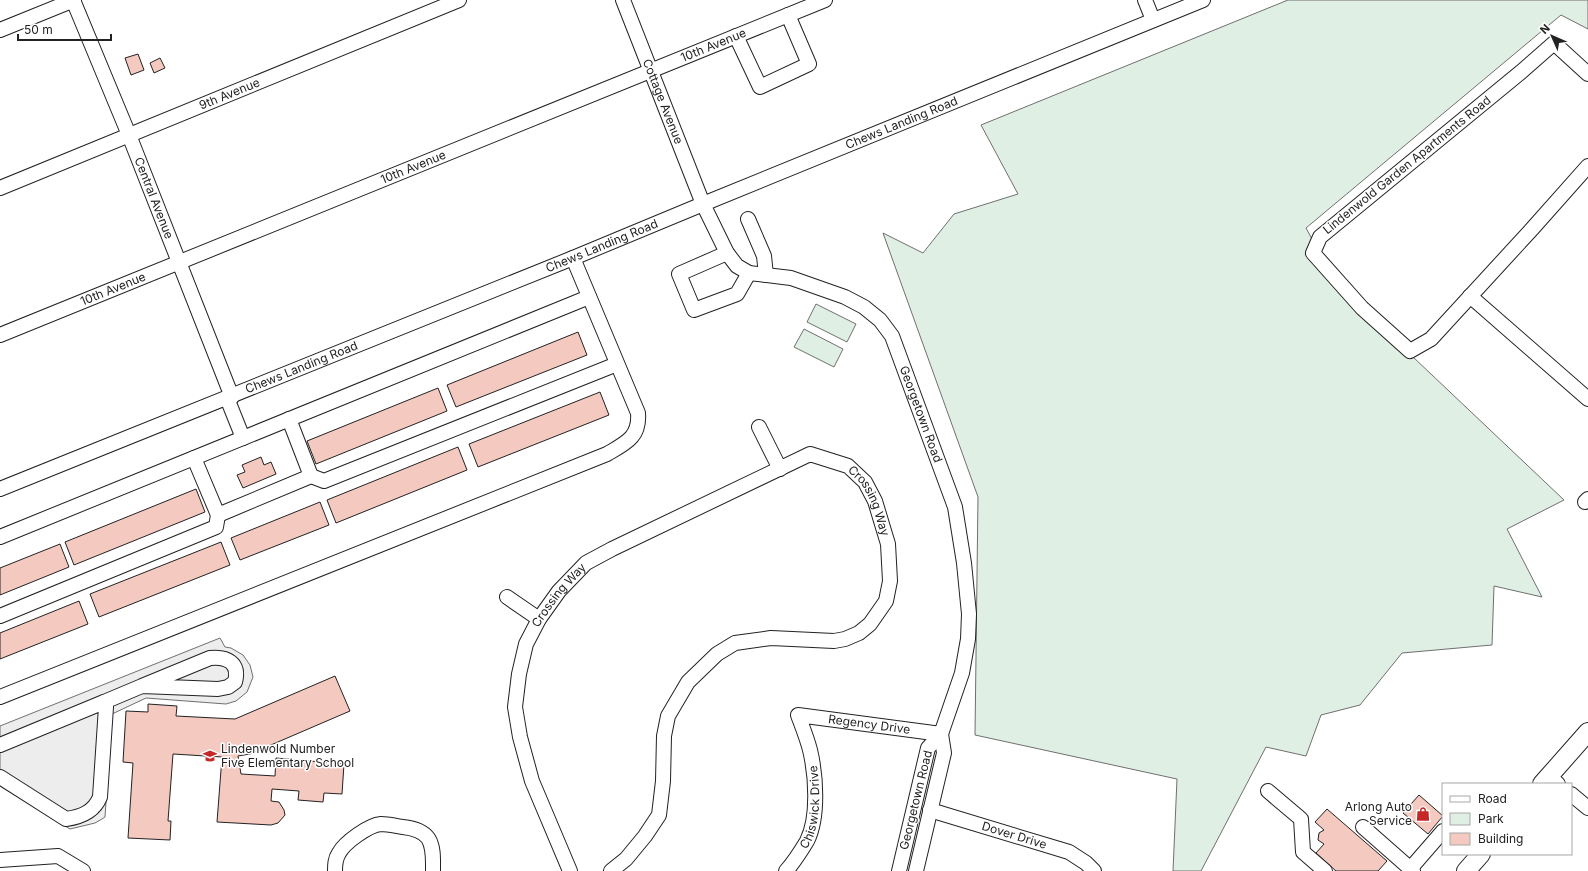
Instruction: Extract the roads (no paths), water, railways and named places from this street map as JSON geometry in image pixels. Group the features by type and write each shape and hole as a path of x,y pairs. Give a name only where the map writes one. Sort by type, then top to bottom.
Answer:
{"main road":[{"path":"1550,781 1588,732"},
{"path":"1466,871 1480,855"}],"street":[{"name":"Central Avenue","path":"74,0 179,262 230,398 242,438"},
{"path":"0,30 74,0"},
{"name":"9th Avenue","path":"0,188 459,0"},
{"name":"Cottage Avenue","path":"624,0 703,204"},
{"name":"10th Avenue","path":"0,334 826,0"},
{"path":"1145,0 1153,20"},
{"name":"Chews Landing Road","path":"0,489 230,398 1203,0"},
{"path":"736,36 760,87 810,64 788,15"},
{"name":"Lindenwold Garden Apartments Road","path":"1588,74 1554,43 1521,72 1320,236 1313,253 1362,308 1410,350 1431,339 1588,166"},
{"name":"Georgetown Road","path":"703,204 727,253 737,266 749,272 791,278 845,297 864,307 880,320 892,336 955,507 964,563 969,614 968,639 962,673 940,734 928,748 899,871"},
{"path":"748,219 764,256 766,275"},
{"path":"727,253 679,274 694,310 737,294 749,272"},
{"path":"0,697 599,456 620,446 632,438 638,423 638,413 573,258"},
{"path":"1470,296 1588,399"},
{"path":"0,537 589,297"},
{"path":"218,515 311,476 324,481 617,364"},
{"path":"289,419 311,476"},
{"path":"759,427 780,469"},
{"name":"Crossing Way","path":"570,871 532,781 520,737 515,707 519,674 526,644 539,619 559,591 586,563 612,549 810,454 848,466 865,482 875,501 888,544 890,581 886,601 870,624 859,633 845,639 834,641 771,638 735,643 717,654 688,682 668,716 664,736 663,781 658,816 645,836 626,859 611,871"},
{"path":"0,616 216,527 218,515 194,458"},
{"path":"507,597 539,619"},
{"path":"0,745 142,686 210,658 219,657 232,663 236,669 237,676 235,682 228,687 218,689 142,686"},
{"path":"0,777 66,819 78,818 89,812 97,805 100,798 106,707 104,702"},
{"name":"Regency Drive","path":"798,715 940,734"},
{"name":"Chiswick Drive","path":"786,871 792,865 807,840 814,817 814,784 810,749 798,715"},
{"name":"Georgetown Road","path":"916,871 944,753 940,734"},
{"path":"1268,791 1300,819 1303,852 1324,871"},
{"path":"1572,795 1588,808"},
{"name":"Dover Drive","path":"930,810 1069,852 1086,863 1094,871"},
{"path":"335,871 336,858 340,851 370,827 381,824 412,828 422,832 428,838 431,846 433,871"},
{"path":"1362,827 1411,870 1442,832"},
{"path":"0,860 58,856 83,871"}],"place":[{"name":"Lindenwold Number Five Elementary School","path":"210,756"},
{"name":"Arlong Auto Service","path":"1423,814"}]}
